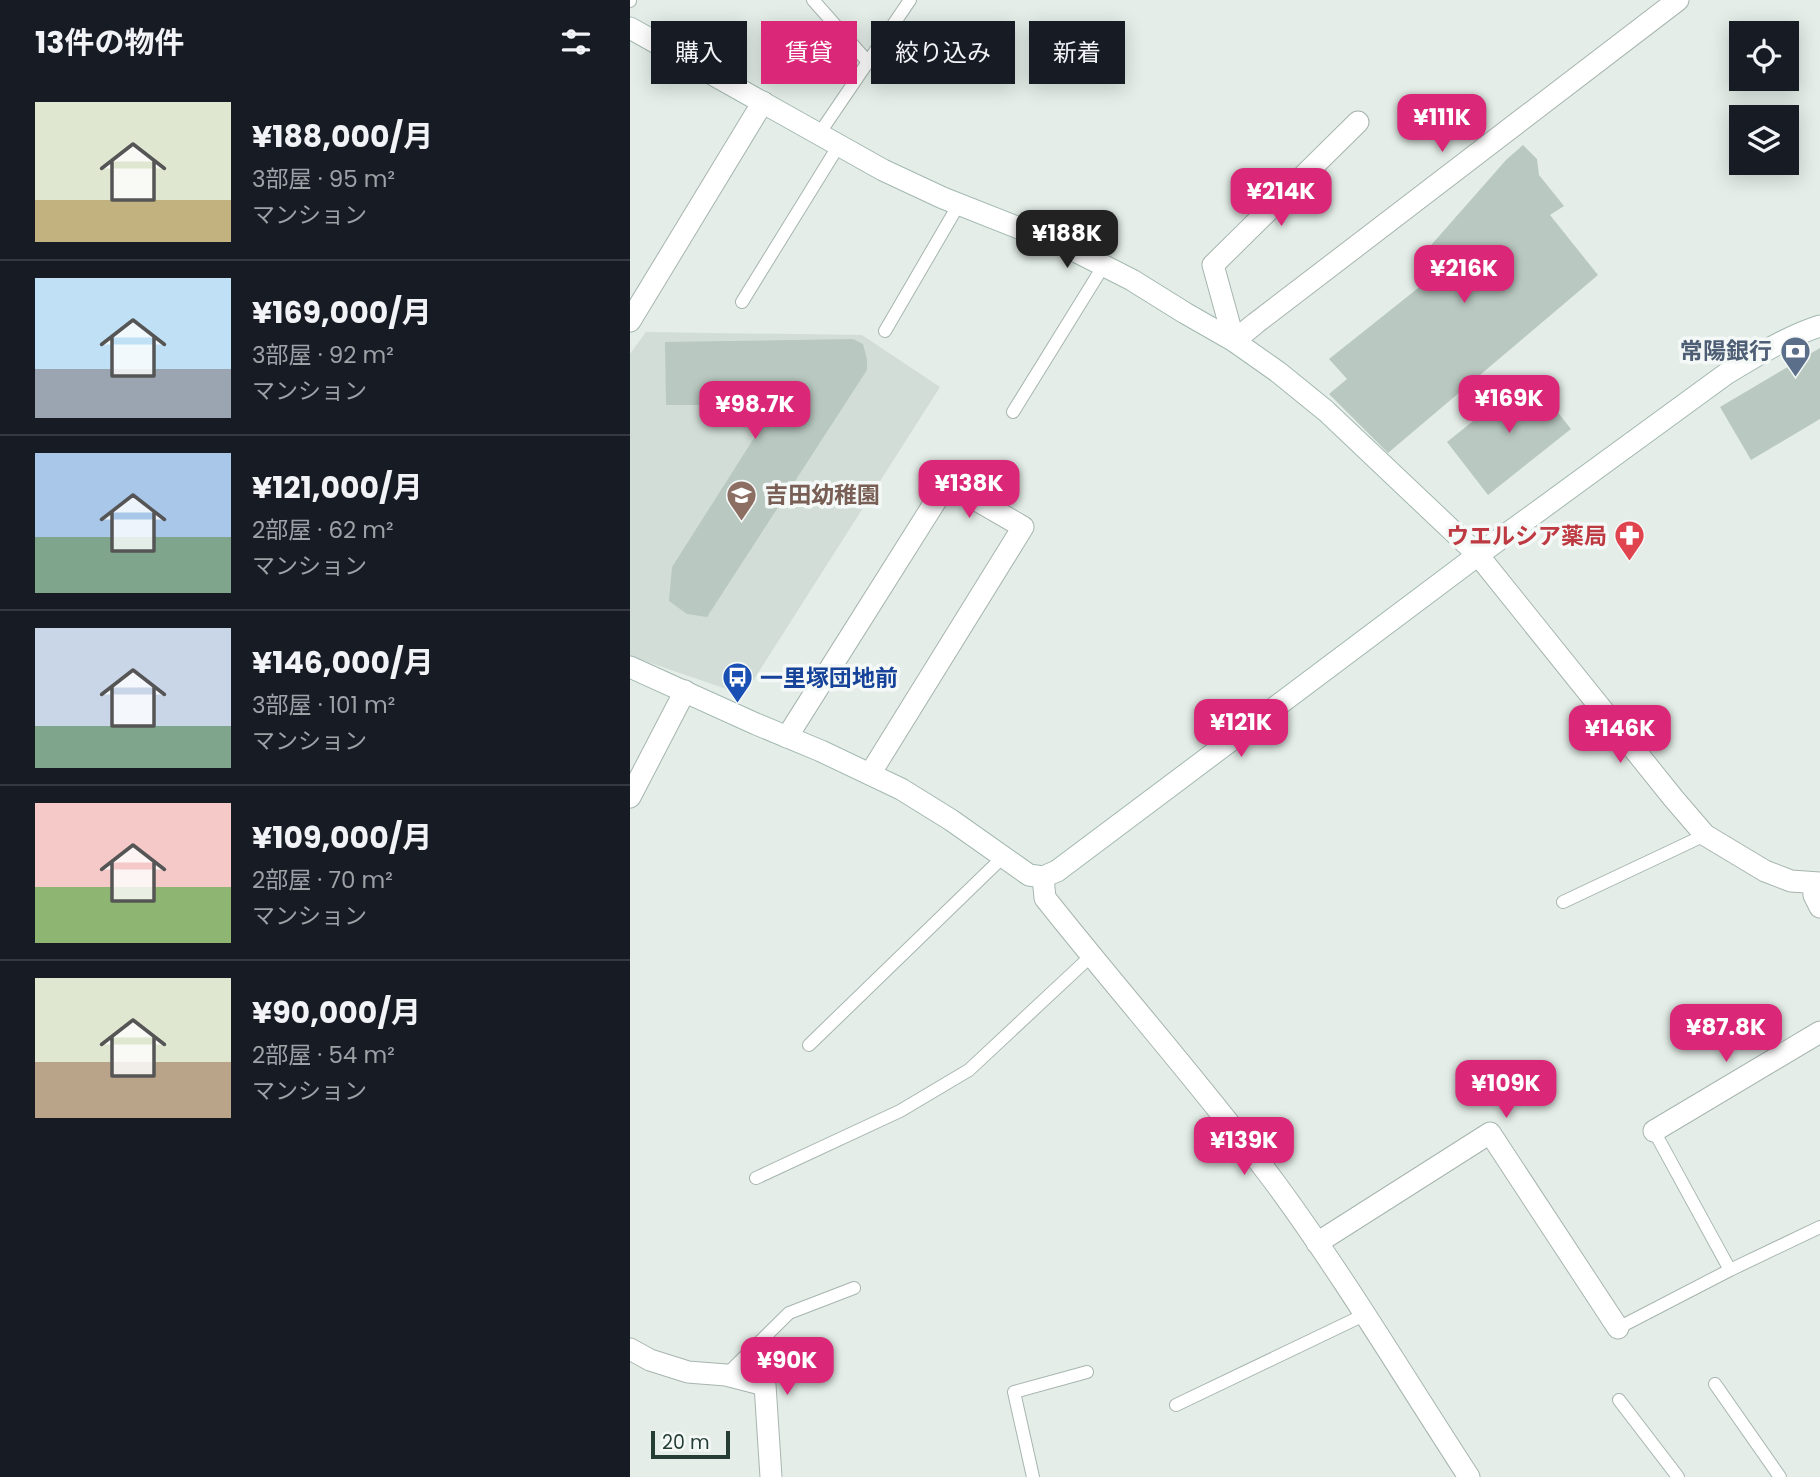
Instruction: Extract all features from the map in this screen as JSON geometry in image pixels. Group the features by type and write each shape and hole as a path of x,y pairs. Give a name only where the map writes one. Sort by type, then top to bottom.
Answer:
{"street":[{"path":"1234,341 1678,0"},
{"path":"630,29 883,170 1104,265 1234,341 1278,372 1326,411 1478,555 1705,835 1765,871 1791,881 1816,883 1814,895 1820,907"},
{"path":"630,321 763,102"},
{"path":"1234,341 1213,265 1358,122"},
{"path":"630,667 901,789 951,820 1029,875 1043,877 1057,871 1478,555 1726,374 1801,332 1820,327"},
{"path":"787,737 947,483 1023,527 870,774"},
{"path":"630,797 685,691"},
{"path":"1043,877 1045,898 1276,1184 1469,1477"},
{"path":"1654,1131 1820,1032"},
{"path":"1317,1243 1490,1133 1618,1328"},
{"path":"630,1349 650,1360 688,1372 726,1375 765,1385 771,1477"}],"lane":[{"path":"813,0 868,62"},
{"path":"819,134 910,0"},
{"path":"742,302 839,145"},
{"path":"885,331 959,204"},
{"path":"1013,412 1104,265"},
{"path":"1563,902 1705,835"},
{"path":"808,1045 1003,857"},
{"path":"756,1178 900,1111 969,1070 1091,956"},
{"path":"1654,1131 1730,1270"},
{"path":"1618,1328 1820,1227"},
{"path":"726,1375 789,1313 853,1288"},
{"path":"1176,1405 1364,1315"},
{"path":"1033,1477 1014,1392 1087,1372"},
{"path":"1715,1384 1780,1477"},
{"path":"1619,1400 1678,1477"}],"shaded area":[{"name":"吉田幼稚園","path":"646,332 862,335 940,387 744,695 630,656 630,354"}],"building":[{"path":"1523,145 1537,159 1539,175 1564,206 1550,215 1598,275 1388,453 1329,394 1347,379 1329,359 1432,277 1418,260 1506,160"},
{"path":"853,339 863,344 867,370 707,617 687,614 669,601 672,567 775,405 666,405 665,342"},
{"name":"常陽銀行","path":"1820,348 1820,419 1751,460 1720,407"},
{"path":"1529,376 1571,429 1488,495 1447,442"}],"place":[{"name":"常陽銀行","path":"1795,378"},
{"name":"吉田幼稚園","path":"742,522"},
{"name":"ウエルシア薬局","path":"1630,563"},
{"name":"一里塚団地前","path":"737,705"}]}
